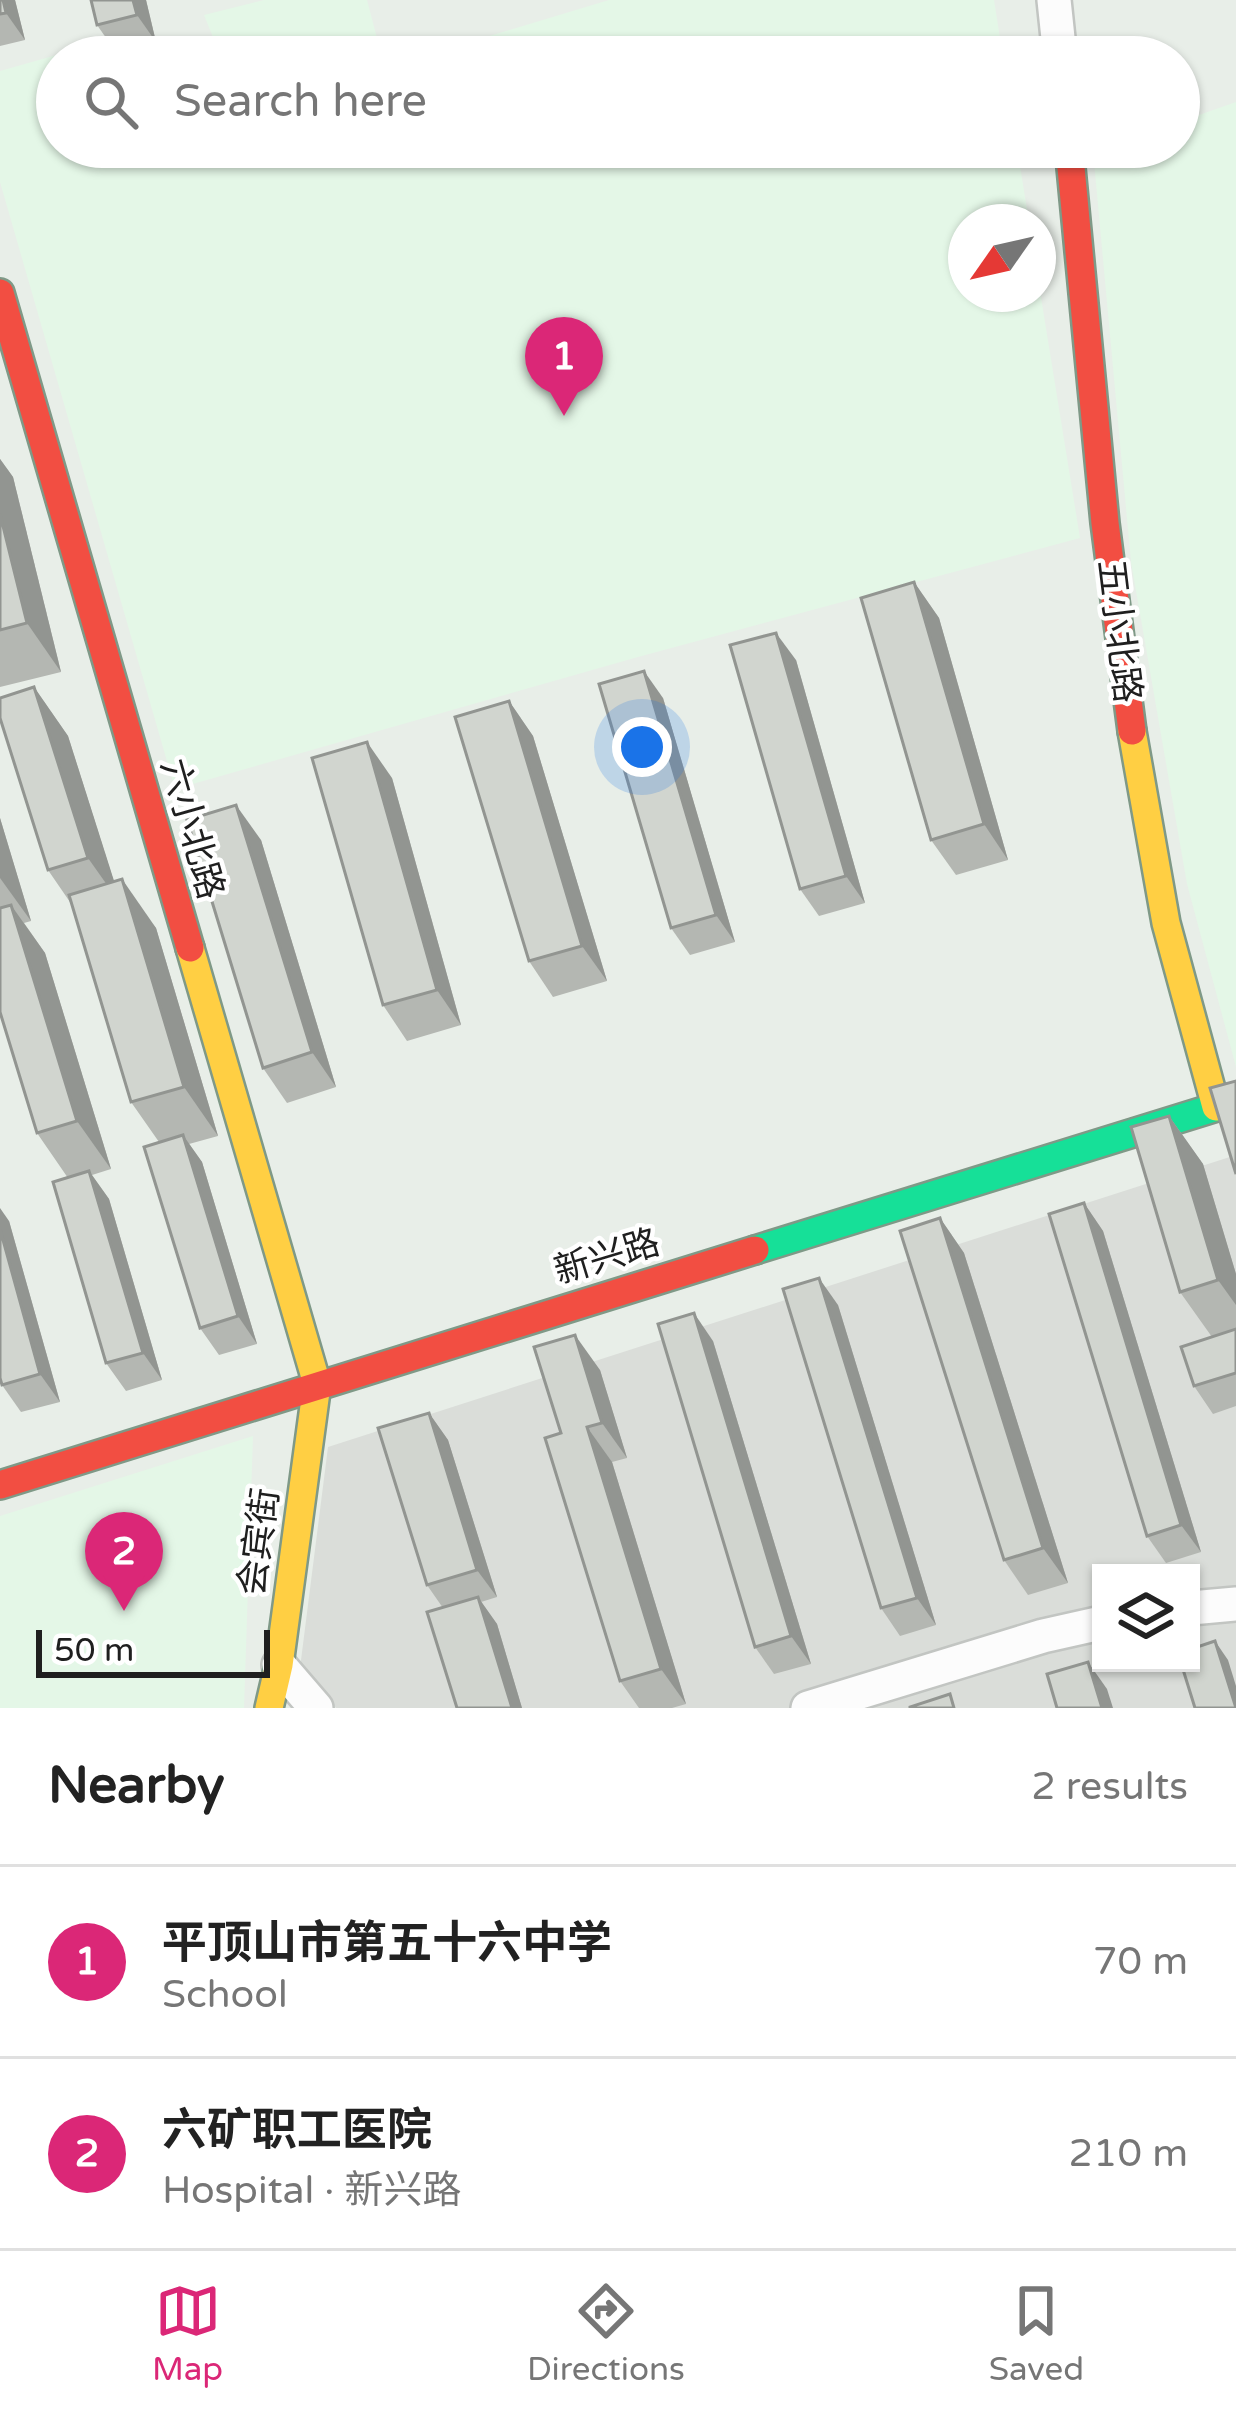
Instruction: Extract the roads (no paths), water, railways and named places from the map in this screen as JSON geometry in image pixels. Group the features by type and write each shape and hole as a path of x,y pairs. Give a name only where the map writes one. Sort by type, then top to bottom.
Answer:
{"street":[{"path":"1054,0 1058,36"},
{"name":"五小北路","path":"1071,168 1107,538 1136,760 1161,901 1226,1104"},
{"name":"六小北路","path":"0,293 317,1384"},
{"name":"新兴路","path":"0,1485 1226,1104"},
{"name":"会宾街","path":"268,1708 279,1665 317,1384"},
{"path":"1200,1607 1236,1604"},
{"path":"808,1708 1092,1625"},
{"path":"279,1665 316,1708"}],"place":[{"name":"平顶山市第五十六中学","path":"564,416"},
{"name":"六矿职工医院","path":"124,1611"}]}
